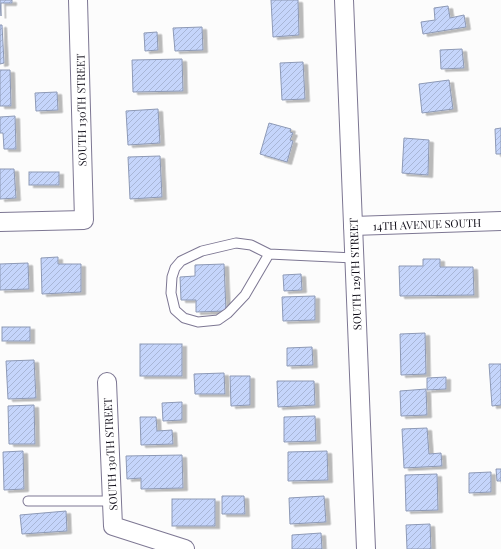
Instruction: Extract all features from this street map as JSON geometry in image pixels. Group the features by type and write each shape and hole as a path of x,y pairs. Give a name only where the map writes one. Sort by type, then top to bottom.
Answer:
{"street":[{"name":"SOUTH 130TH STREET","path":"0,222 84,220 78,0"},
{"name":"SOUTH 129TH STREET","path":"344,0 366,549"},
{"name":"14TH AVENUE SOUTH","path":"353,226 501,221"},
{"name":"SOUTH 130TH STREET","path":"107,382 113,526 185,549"}],"lane":[{"path":"269,254 245,295 228,313 218,320 198,322 184,318 175,310 171,293 172,277 175,268 181,261 202,251 236,243 251,245 269,254 354,258"},
{"path":"28,501 112,501"}],"building":[{"path":"0,0 12,0 12,3 1,3 1,16"},
{"path":"271,0 298,0 299,35 273,37"},
{"path":"448,6 450,18 464,15 466,27 423,34 421,22 435,20 434,8"},
{"path":"0,25 2,25 4,63 0,64"},
{"path":"202,27 203,50 175,51 173,28"},
{"path":"157,32 158,50 145,51 144,33"},
{"path":"462,49 464,68 441,69 440,50"},
{"path":"182,59 183,91 133,92 132,60"},
{"path":"303,62 305,99 282,100 280,63"},
{"path":"0,70 10,70 11,106 0,106"},
{"path":"449,80 453,109 422,113 419,84"},
{"path":"57,92 58,110 36,111 35,93"},
{"path":"158,109 160,143 128,145 126,111"},
{"path":"15,116 16,149 4,149 3,133 0,133 0,117"},
{"path":"269,123 291,129 290,132 293,133 290,140 293,141 287,162 260,154"},
{"path":"501,128 501,154 496,154 495,129"},
{"path":"404,138 429,140 428,175 402,173"},
{"path":"160,156 162,197 130,199 128,157"},
{"path":"0,169 14,169 16,198 0,199"},
{"path":"29,172 59,172 59,185 29,185"},
{"path":"58,257 58,264 81,264 81,292 42,294 41,258"},
{"path":"423,259 440,259 440,267 473,267 474,295 400,296 399,266 423,266"},
{"path":"28,263 29,289 0,290 0,264"},
{"path":"224,264 226,311 196,312 196,300 181,300 180,277 195,276 195,265"},
{"path":"301,274 302,290 284,291 283,275"},
{"path":"315,296 315,320 283,321 282,297"},
{"path":"2,327 30,327 30,341 2,341"},
{"path":"425,333 426,374 401,375 400,334"},
{"path":"140,344 182,344 182,376 140,376"},
{"path":"312,347 313,365 287,366 287,348"},
{"path":"34,360 36,398 8,399 6,361"},
{"path":"489,364 501,364 501,405 492,406"},
{"path":"224,373 225,394 195,394 194,374"},
{"path":"230,376 250,376 250,405 231,406"},
{"path":"446,377 446,389 427,390 427,378"},
{"path":"277,381 314,381 315,405 278,407"},
{"path":"426,389 427,415 401,416 400,391"},
{"path":"182,402 182,420 163,421 162,403"},
{"path":"34,405 35,444 9,444 8,406"},
{"path":"315,416 316,441 284,442 284,417"},
{"path":"140,417 156,417 157,431 172,430 173,444 141,445"},
{"path":"427,428 429,454 441,453 442,466 404,468 402,429"},
{"path":"23,451 24,489 4,490 3,452"},
{"path":"327,451 328,480 288,481 288,452"},
{"path":"182,455 183,488 141,489 141,478 127,479 126,456"},
{"path":"496,469 501,469 501,481 497,481"},
{"path":"491,472 491,492 469,493 469,473"},
{"path":"437,474 438,510 406,511 405,475"},
{"path":"222,496 244,496 245,514 222,514"},
{"path":"324,496 326,522 290,524 289,498"},
{"path":"172,499 215,499 215,526 172,526"},
{"path":"66,511 67,531 22,534 20,515"},
{"path":"430,524 431,549 407,549 406,525"},
{"path":"321,533 322,549 292,549 292,535"}]}
